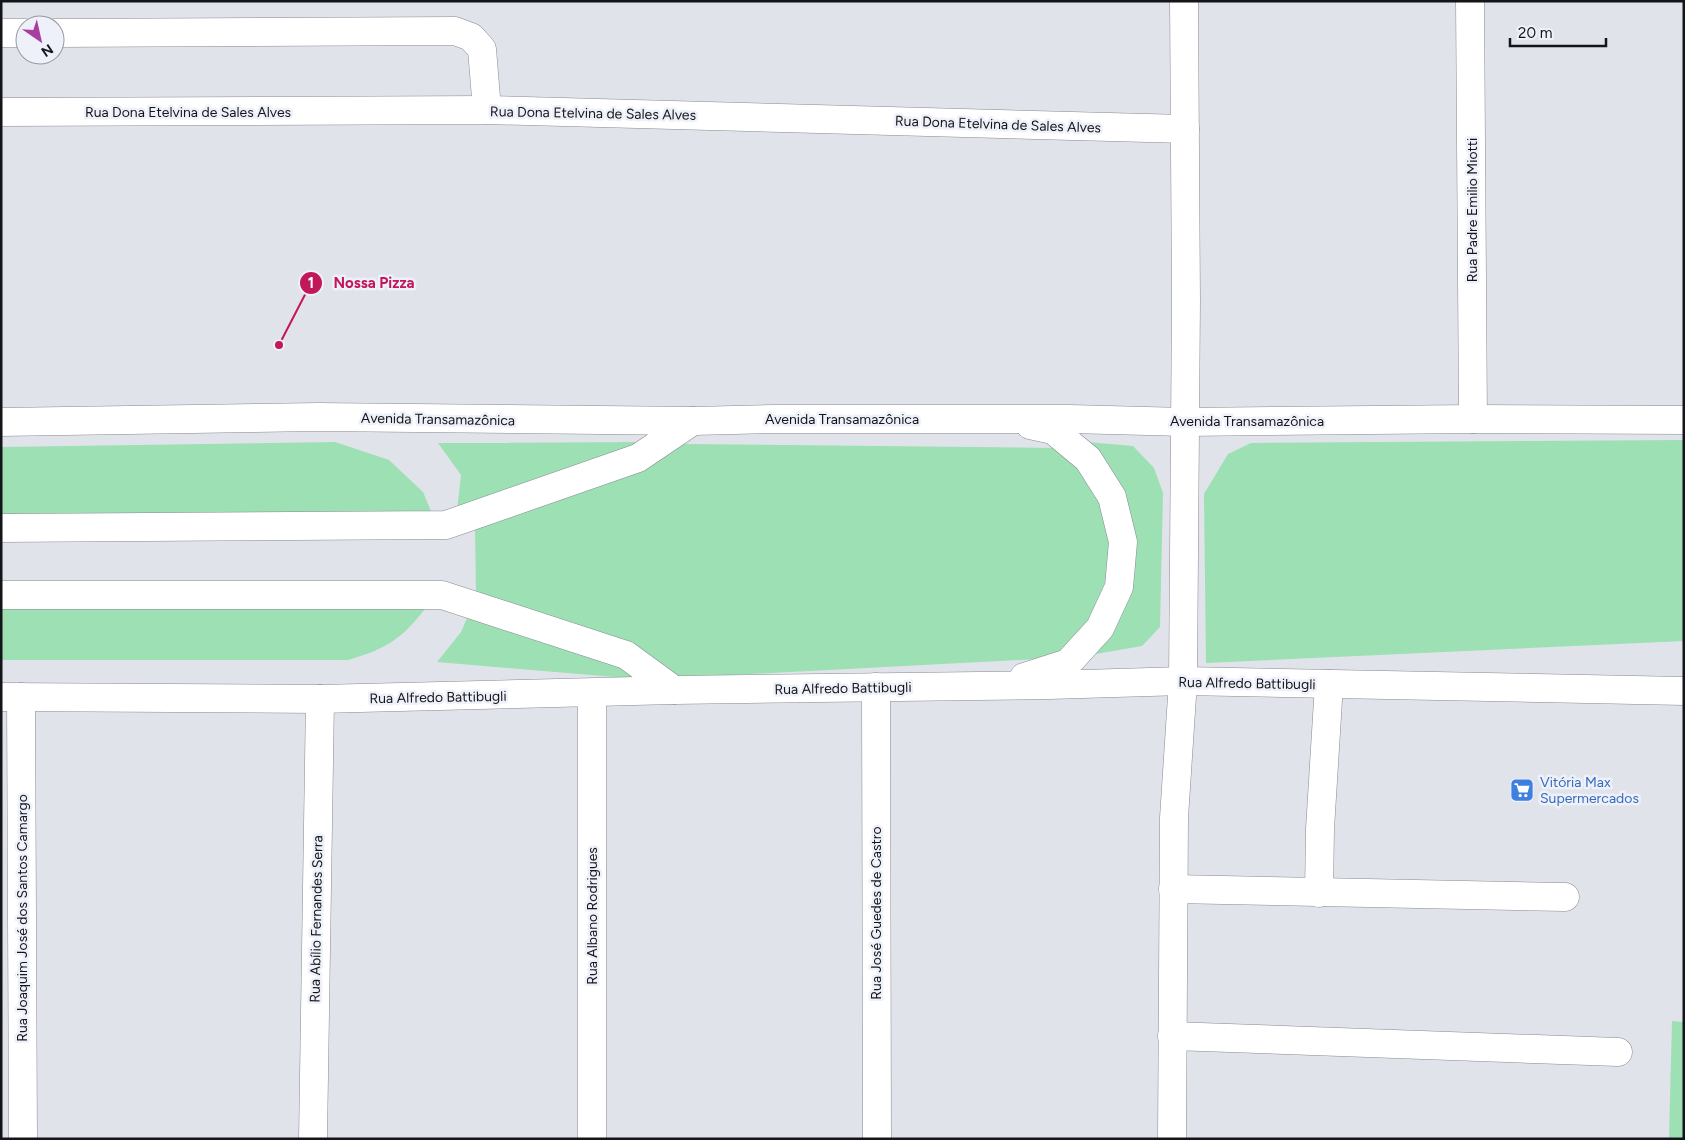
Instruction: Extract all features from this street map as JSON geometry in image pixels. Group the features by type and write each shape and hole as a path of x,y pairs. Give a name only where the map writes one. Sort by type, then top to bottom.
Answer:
{"street":[{"path":"1172,1139 1174,818 1183,681 1185,422 1184,1"},
{"name":"Rua Padre Emilio Miotti","path":"1470,1 1473,419"},
{"path":"65,33 455,31 471,37 482,49 487,110"},
{"path":"1,33 15,33"},
{"name":"Rua Dona Etelvina de Sales Alves","path":"1,112 487,110 1185,129"},
{"name":"Avenida Transamazônica","path":"1,422 318,417 693,421 773,419 1007,419 1185,422 1473,419 1684,420"},
{"path":"981,686 1024,677 1068,663 1100,628 1119,587 1123,542 1112,497 1088,459 1053,430 1007,419"},
{"path":"1,528 446,526 638,458 693,421"},
{"path":"1,595 442,595 626,655 674,690"},
{"name":"Rua Alfredo Battibugli","path":"11,697 320,699 592,694 674,690 1183,681 1684,691"},
{"path":"1319,893 1329,684"},
{"name":"Rua José Guedes de Castro","path":"876,687 876,1139"},
{"name":"Rua Albano Rodrigues","path":"592,694 592,1139"},
{"name":"Rua Joaquim José dos Santos Camargo","path":"11,697 23,1139"},
{"name":"Rua Abílio Fernandes Serra","path":"313,1139 320,699"},
{"path":"1173,889 1565,896"},
{"path":"1172,1036 1618,1052"}],"green space":[{"path":"1684,440 1684,641 1206,663 1204,494 1228,454 1251,443"},
{"path":"335,442 389,460 423,492 433,516 1,516 1,447"},
{"path":"647,442 457,511 461,475 438,443"},
{"path":"1087,442 1133,446 1154,468 1163,493 1160,627 1142,646 1090,655 1129,558"},
{"path":"684,444 1057,448 1080,463 1106,501 1113,537 1111,583 1097,612 1057,658 675,678 476,595 475,527 639,470"},
{"path":"1,603 428,605 419,617 393,641 374,651 348,660 1,660"},
{"path":"470,611 624,664 650,680 437,662 461,632"},
{"path":"1672,1021 1684,1022 1684,1139 1669,1139"}],"place":[{"name":"Nossa Pizza","path":"279,345"},
{"name":"Vitória Max Supermercados","path":"1522,790"}]}
